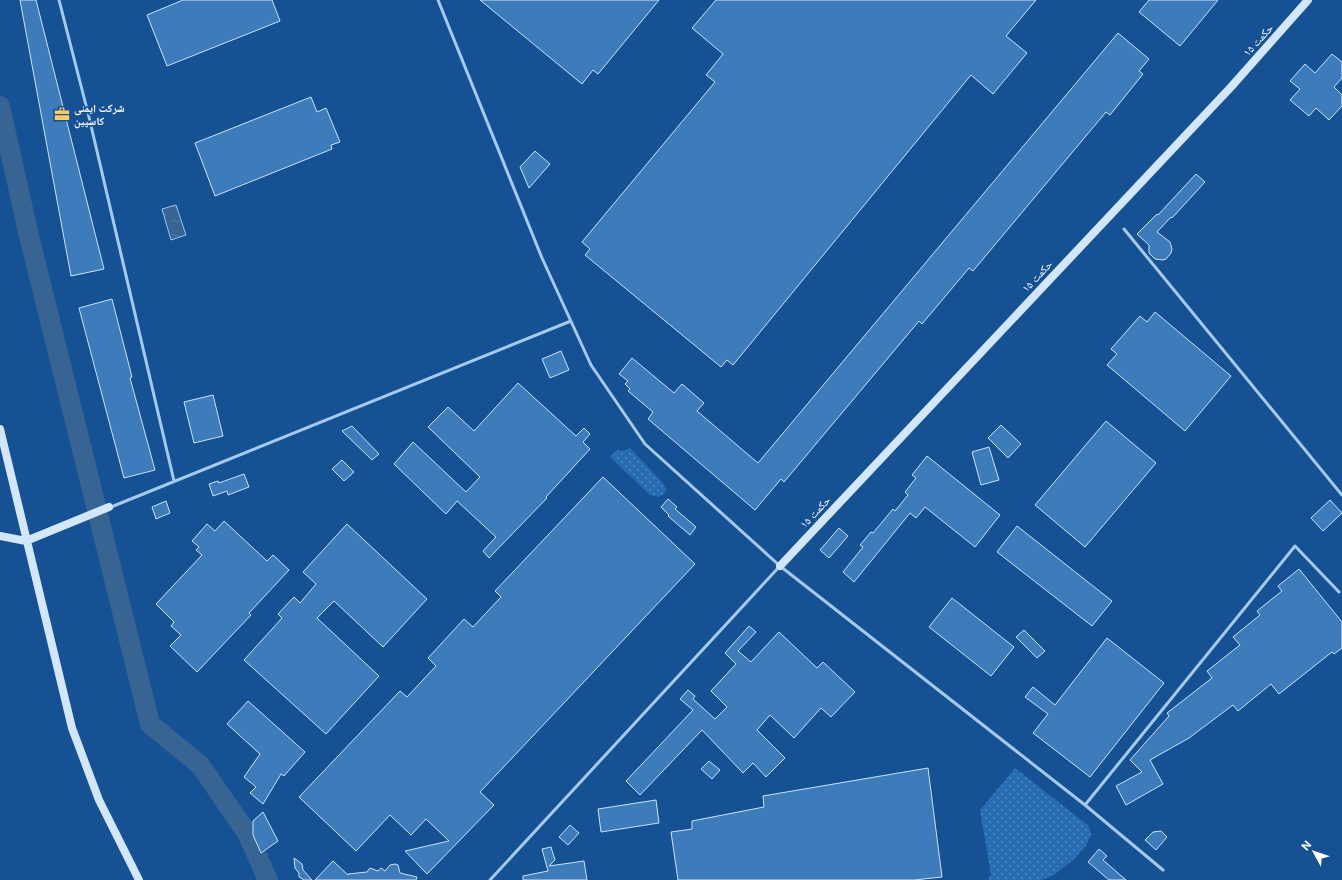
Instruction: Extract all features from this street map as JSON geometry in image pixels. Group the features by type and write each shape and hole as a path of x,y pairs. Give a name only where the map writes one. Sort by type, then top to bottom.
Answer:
{"street":[{"name":"حکمت ۱۵","path":"780,566 1231,87 1308,0"},
{"path":"0,429 72,728 99,800 139,880"},
{"path":"0,536 26,541 109,507"}],"lane":[{"path":"59,0 89,117 174,481"},
{"path":"438,0 542,258 591,365 645,444 780,566 1085,805 1163,870"},
{"path":"1124,229 1342,494"},
{"path":"109,507 571,321"},
{"path":"1085,805 1295,546 1339,592"},
{"path":"490,880 780,566"}],"shaded area":[{"path":"630,448 662,482 666,489 664,494 659,497 650,495 610,457 617,450 624,451"},
{"path":"1015,768 1089,826 1091,835 1086,846 1073,860 1054,875 1042,880 988,880 991,875 980,810"}],"water":[{"path":"176,205 186,235 171,240 162,209"}],"building":[{"path":"20,0 36,0 104,269 71,276"},
{"path":"183,0 272,0 280,21 167,66 147,15"},
{"path":"480,0 659,0 598,74 593,70 582,84"},
{"path":"716,0 1036,0 1006,36 1027,53 993,94 971,75 733,365 727,360 721,367 585,255 590,249 582,242 715,82 706,75 723,54 692,28"},
{"path":"1149,0 1218,0 1180,46 1139,12"},
{"path":"1118,33 1149,59 1139,71 1143,74 1110,115 1106,112 973,271 969,268 922,324 919,321 784,482 781,479 755,510 648,419 653,412 628,391 630,389 625,384 628,381 619,374 632,358 674,393 682,384 704,403 697,411 758,463"},
{"path":"1332,54 1342,62 1342,78 1334,87 1342,95 1342,106 1329,120 1316,108 1309,116 1290,100 1300,89 1290,81 1305,64 1315,73"},
{"path":"311,97 317,112 326,108 340,142 331,145 332,149 215,196 195,143"},
{"path":"535,151 550,164 529,188 520,167"},
{"path":"1196,174 1205,182 1157,232 1170,242 1172,249 1171,253 1166,259 1155,259 1149,253 1149,245 1137,234 1157,214 1158,215"},
{"path":"112,299 132,377 130,378 155,470 124,478 79,308"},
{"path":"1155,312 1231,376 1185,431 1107,365 1117,354 1111,349 1140,316 1147,322"},
{"path":"561,351 569,370 550,378 542,359"},
{"path":"518,383 576,436 584,428 590,434 583,442 590,449 546,497 547,498 489,558 483,551 496,537 457,501 446,514 394,464 413,442 466,492 480,477 428,427 448,407 474,431"},
{"path":"213,395 223,436 194,443 184,402"},
{"path":"1106,421 1156,463 1085,547 1035,505"},
{"path":"1001,425 1021,444 1008,458 988,438"},
{"path":"352,426 379,454 372,460 342,431"},
{"path":"989,447 999,480 981,485 972,452"},
{"path":"927,456 1000,515 975,547 925,507 916,518 910,513 854,582 843,572 863,547 860,545 871,532 873,533 893,509 895,511 908,495 905,492 916,478 912,475"},
{"path":"342,460 354,472 344,481 332,469"},
{"path":"244,474 249,487 228,495 227,491 213,496 209,484 218,481 219,483"},
{"path":"603,477 695,564 480,792 494,805 427,874 405,851 449,841 426,819 411,835 390,815 356,851 299,797 400,691 407,697 436,666 428,658 464,619 473,627 501,597 495,591"},
{"path":"668,499 677,507 675,509 696,527 690,535 668,516 669,515 661,507"},
{"path":"1330,500 1342,513 1323,531 1311,518"},
{"path":"166,501 170,513 156,519 152,507"},
{"path":"224,521 267,561 273,555 289,570 249,613 251,615 197,672 170,646 181,635 171,626 174,622 156,604 202,555 196,550 199,547 192,541 207,524 215,531"},
{"path":"347,524 427,599 383,647 334,601 317,618 379,676 326,734 244,660 282,618 278,614 294,597 300,603 316,584 303,572"},
{"path":"1017,526 1112,601 1092,626 997,552"},
{"path":"839,528 848,536 829,558 820,550"},
{"path":"1299,569 1342,622 1342,648 1334,654 1332,652 1279,694 1271,684 1238,711 1233,705 1189,738 1150,760 1163,784 1126,805 1116,786 1142,772 1130,760 1169,716 1167,713 1212,678 1207,671 1240,645 1233,637 1260,615 1257,611 1282,591 1278,586"},
{"path":"952,598 1014,647 991,676 929,627"},
{"path":"749,626 756,632 738,651 751,662 779,632 817,668 823,662 855,692 831,717 821,708 794,738 770,715 757,730 785,758 766,777 753,763 743,773 702,730 640,795 626,781 693,710 680,699 688,690 695,696 693,699 715,719 727,707 711,691 736,664 725,653"},
{"path":"1024,630 1045,651 1037,658 1016,637"},
{"path":"1107,638 1164,683 1090,777 1033,733 1048,714 1025,697 1033,687 1055,705"},
{"path":"248,701 305,752 284,776 281,774 263,804 250,793 256,787 244,777 260,754 227,724"},
{"path":"709,761 720,770 712,779 701,769"},
{"path":"928,768 942,877 914,880 678,880 671,832 692,829 692,821 764,807 763,796"},
{"path":"656,800 659,823 601,832 598,809"},
{"path":"263,812 278,841 261,853 253,835 253,821"},
{"path":"570,825 579,833 568,845 559,837"},
{"path":"1161,831 1167,837 1156,850 1145,840 1153,832"},
{"path":"551,847 555,860 549,866 584,861 587,880 523,880 523,876 548,871 542,849"},
{"path":"1099,849 1107,856 1103,860 1126,880 1109,880 1088,862"},
{"path":"294,858 302,864 303,870 312,880 304,880 299,877 299,873 295,868"},
{"path":"333,861 348,875 367,872 370,868 378,871 381,868 385,871 390,865 395,864 398,865 400,873 417,877 416,880 315,880"}],"waterway":[{"path":"0,106 29,236 150,724 200,765 247,833 268,880"}],"place":[{"name":"شرکت ایمنی کاسپین","path":"62,114"}]}
